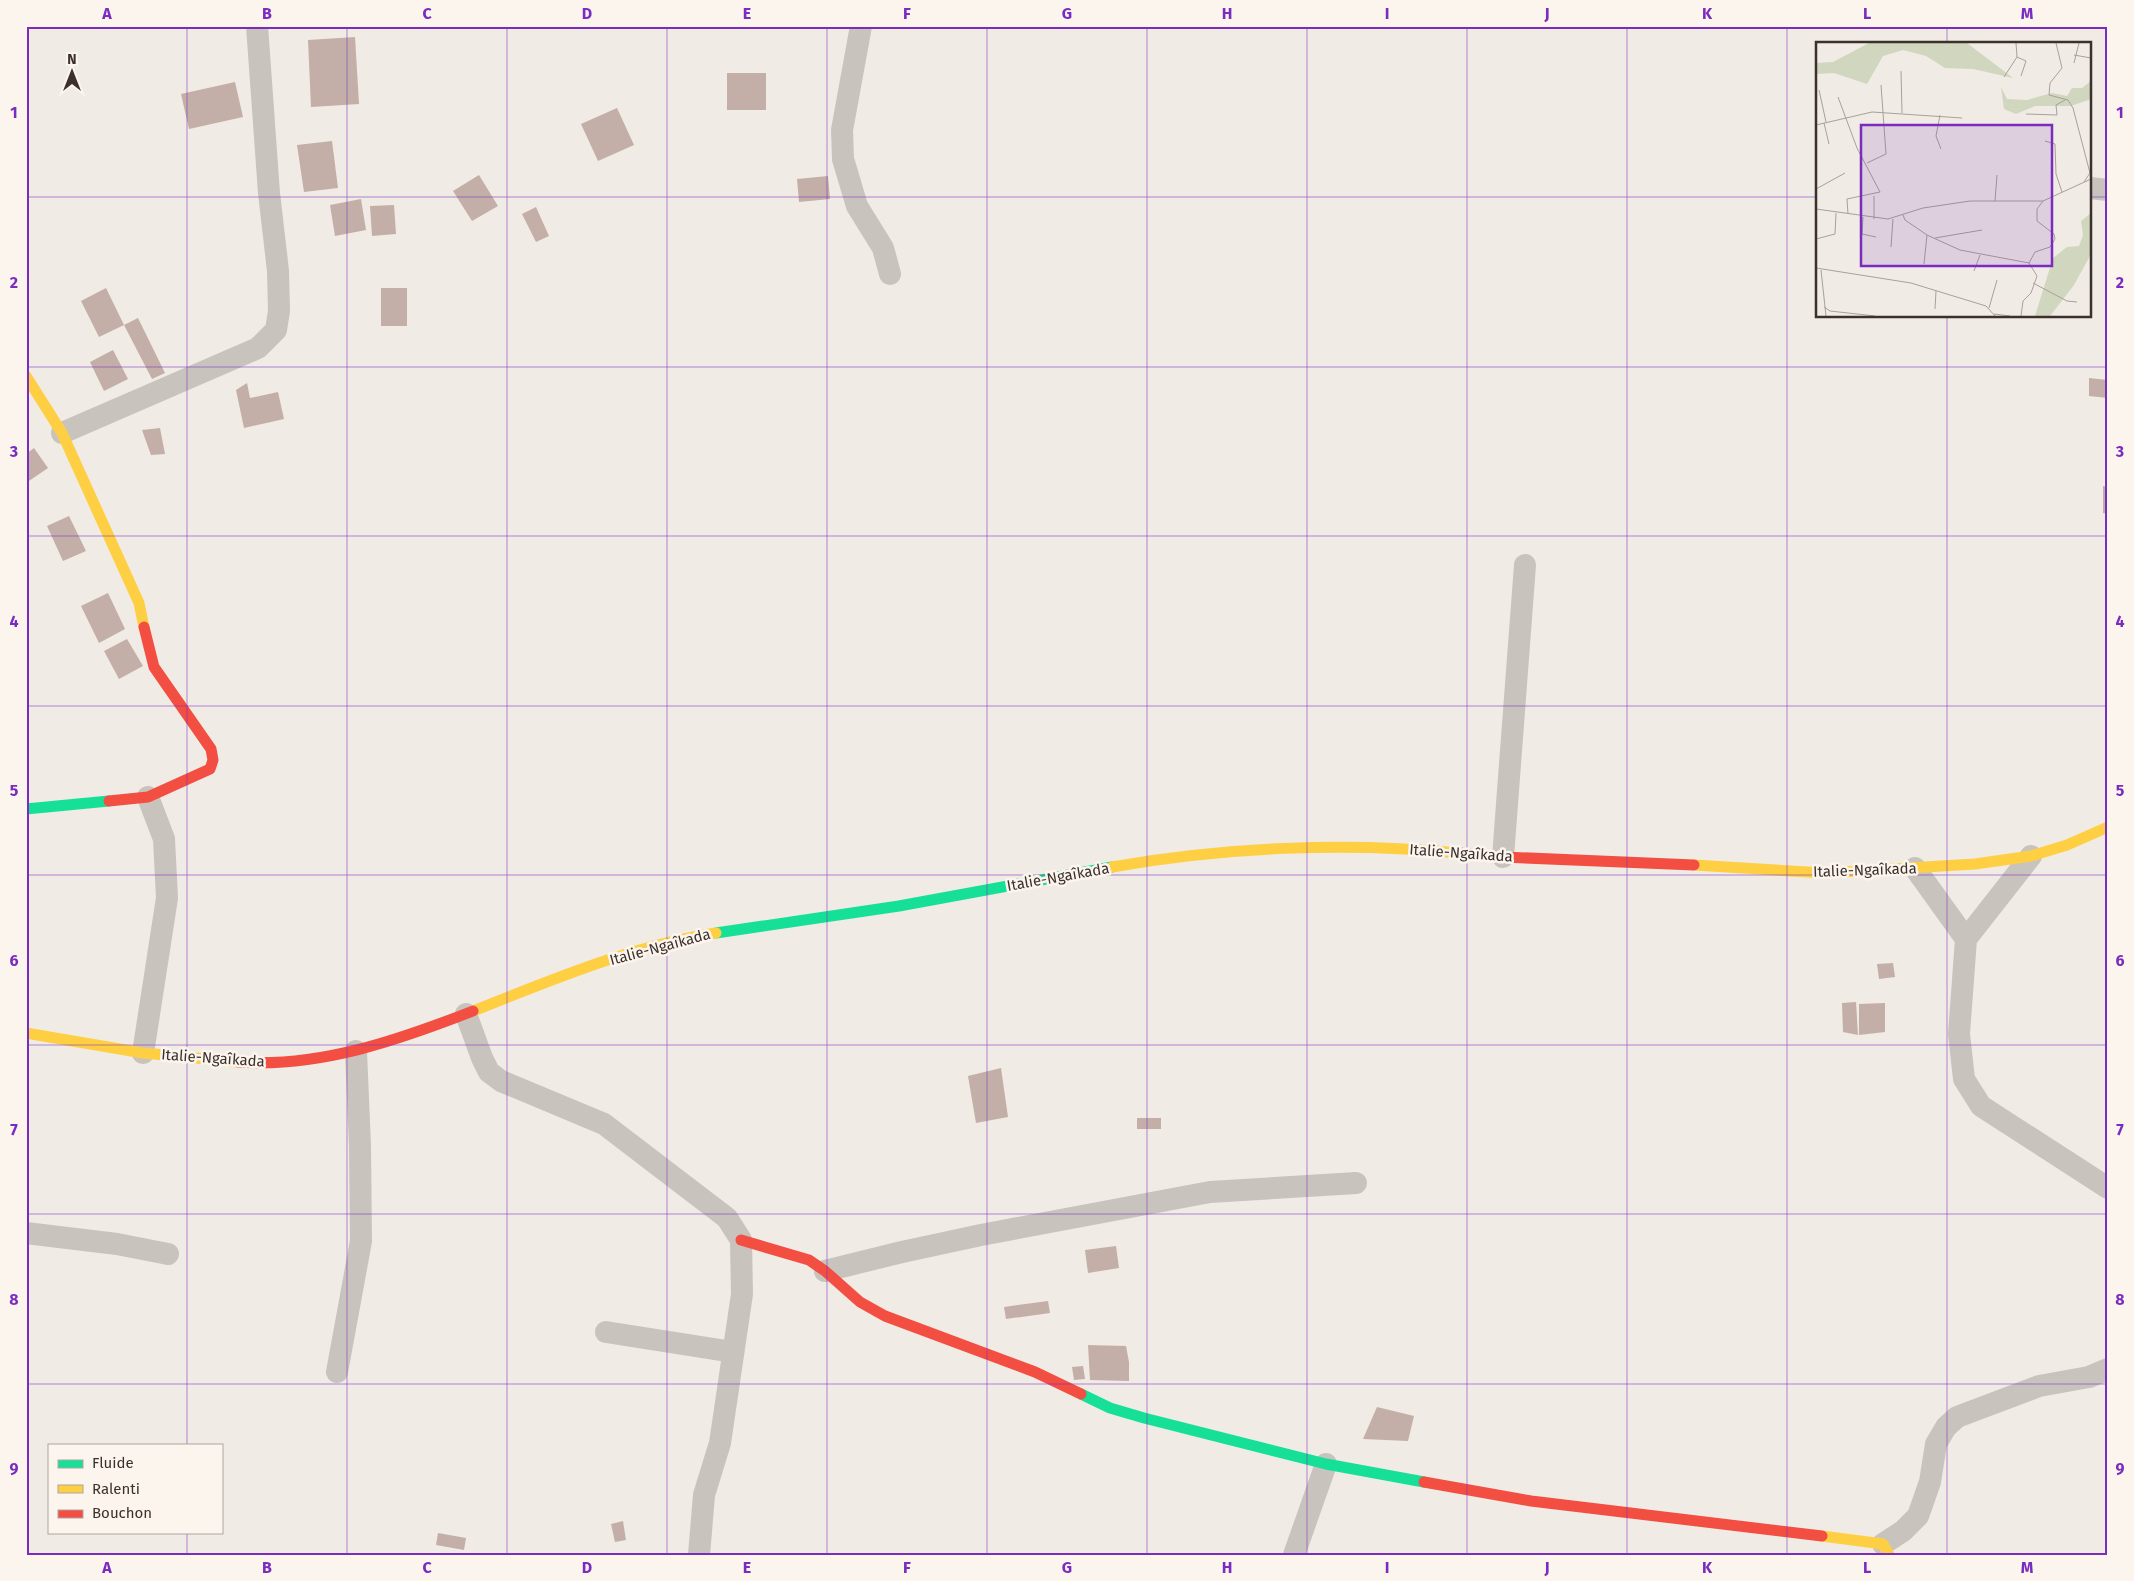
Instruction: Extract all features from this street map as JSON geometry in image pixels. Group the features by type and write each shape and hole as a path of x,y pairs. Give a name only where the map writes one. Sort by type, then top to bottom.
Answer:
{"street":[{"path":"62,433 258,348 276,330 279,312 278,271 269,193 256,26"},
{"path":"861,26 842,130 843,159 857,206 883,248 890,274"},
{"path":"2092,188 2108,190"},
{"path":"26,376 62,433 139,603 154,667 211,749 213,760 210,769 148,797 26,809"},
{"path":"1503,857 1525,565"},
{"path":"143,1053 167,898 164,839 148,797"},
{"name":"Italie-Ngaîkada","path":"26,1033 143,1053 241,1062 299,1061 356,1051 466,1014 579,970 644,949 696,936 899,906 1146,861 1219,852 1358,847 1421,849 1503,857 1634,861 1824,873 1975,864 2031,856 2067,845 2108,827"},
{"path":"2031,856 1966,939 1959,1034 1964,1078 1981,1106 2108,1188"},
{"path":"1915,868 1966,939"},
{"path":"466,1014 489,1072 501,1081 604,1124 727,1218 741,1240 742,1294 720,1442 704,1495 699,1554"},
{"path":"337,1372 361,1241 356,1051"},
{"path":"825,1271 982,1235 1210,1192 1356,1183"},
{"path":"26,1233 117,1244 168,1254"},
{"path":"741,1240 809,1260 825,1271 860,1302 886,1316 1036,1372 1110,1408 1326,1464 1531,1501 1866,1540 1886,1549 1918,1516 1930,1482 1936,1444 1946,1427 1957,1417 2039,1386 2089,1377 2108,1369"},
{"path":"606,1332 733,1352"},
{"path":"1294,1555 1326,1464"}],"building":[{"path":"355,37 359,104 311,107 308,40"},
{"path":"727,73 766,73 766,110 727,110"},
{"path":"235,82 243,117 189,129 181,94"},
{"path":"617,108 634,145 598,161 581,124"},
{"path":"332,141 338,188 304,192 297,145"},
{"path":"479,175 498,206 472,221 453,191"},
{"path":"828,176 830,199 799,202 797,179"},
{"path":"361,199 366,230 335,236 330,205"},
{"path":"394,205 396,234 372,236 370,206"},
{"path":"536,207 549,236 536,242 522,214"},
{"path":"106,288 124,325 99,337 81,301"},
{"path":"381,288 407,288 407,326 381,326"},
{"path":"138,318 165,373 152,379 124,325"},
{"path":"113,350 128,379 104,391 90,362"},
{"path":"2089,378 2108,380 2108,398 2089,396"},
{"path":"247,383 250,398 278,392 284,419 244,428 236,390"},
{"path":"160,428 165,454 151,455 142,430"},
{"path":"34,448 48,468 26,483 26,454"},
{"path":"2103,486 2108,487 2108,514 2103,513"},
{"path":"69,516 86,551 63,561 47,526"},
{"path":"108,593 125,629 99,643 81,606"},
{"path":"127,639 143,666 119,679 104,651"},
{"path":"1893,963 1895,977 1879,979 1877,964"},
{"path":"1856,1002 1858,1035 1843,1032 1842,1003"},
{"path":"1885,1003 1885,1032 1859,1035 1859,1004"},
{"path":"1001,1068 1008,1117 976,1123 968,1076"},
{"path":"1137,1118 1161,1118 1161,1129 1137,1129"},
{"path":"1116,1246 1119,1268 1088,1273 1085,1250"},
{"path":"1048,1301 1050,1313 1006,1319 1004,1307"},
{"path":"1088,1345 1126,1346 1129,1362 1129,1381 1090,1380"},
{"path":"1083,1366 1085,1379 1074,1380 1072,1367"},
{"path":"1377,1407 1414,1416 1408,1441 1363,1439"},
{"path":"623,1521 626,1540 615,1542 611,1524"},
{"path":"438,1533 466,1538 464,1550 436,1545"}],"traffic: fast":[{"path":"26,809 109,801"},
{"path":"716,933 899,906 1112,867"},
{"path":"1081,1394 1110,1408 1144,1418 1326,1464 1424,1482"}],"traffic: slow":[{"path":"26,376 62,433 139,603 144,627"},
{"path":"1694,865 1824,873 1975,864 2031,856 2067,845 2108,827"},
{"path":"1112,867 1198,855 1285,848 1373,848 1459,853"},
{"path":"473,1011 562,976 623,955 653,946 716,933"},
{"path":"26,1033 143,1053 238,1062"},
{"path":"1822,1536 1883,1544 1889,1555"}],"traffic: jam":[{"path":"109,801 148,797 210,769 213,760 211,749 154,667 144,627"},
{"path":"1459,853 1503,857 1694,865"},
{"path":"238,1062 298,1061 358,1050 416,1032 473,1011"},
{"path":"741,1240 809,1260 825,1271 860,1302 885,1316 1035,1372 1081,1394"},
{"path":"1424,1482 1531,1501 1822,1536"}]}
